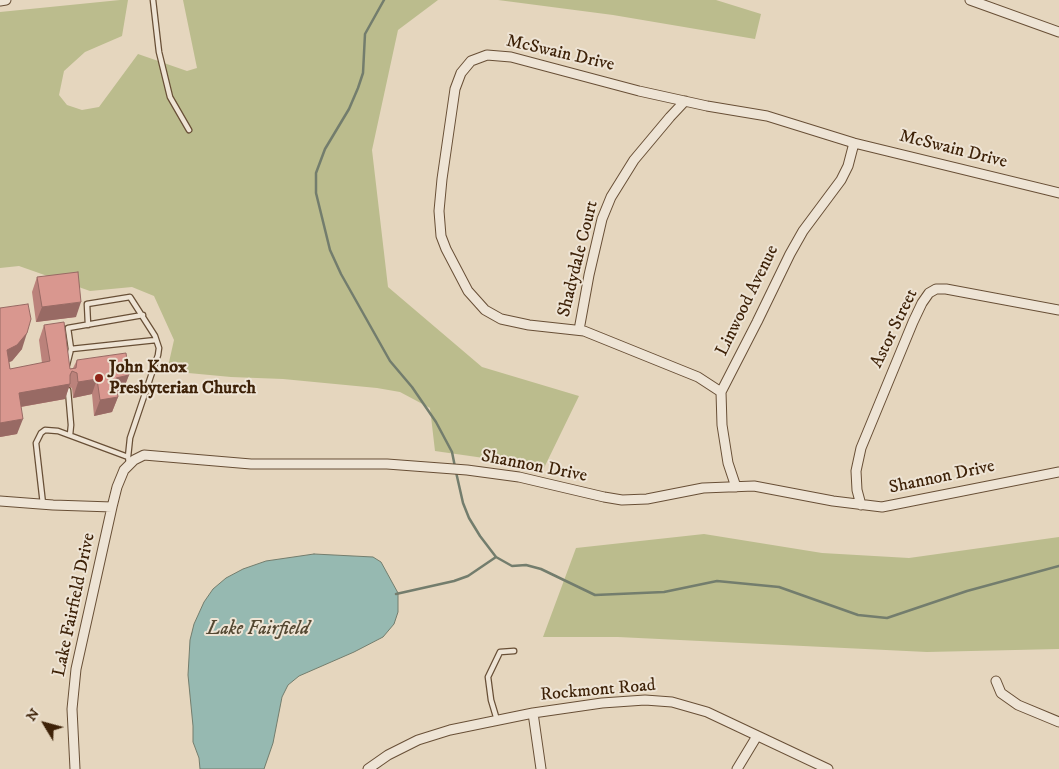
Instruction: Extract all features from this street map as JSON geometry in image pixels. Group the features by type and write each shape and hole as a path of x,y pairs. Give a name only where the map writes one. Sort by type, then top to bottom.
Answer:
{"street":[{"path":"0,1 6,0"},
{"path":"970,0 1059,32"},
{"name":"McSwain Drive","path":"721,392 698,377 579,330 511,322 492,315 468,291 446,249 439,220 442,179 455,90 466,65 477,58 488,55 502,56 685,101 767,116 854,143 1059,193"},
{"name":"Shadydale Court","path":"579,330 602,219 611,197 634,160 685,101"},
{"name":"Linwood Avenue","path":"736,487 728,463 722,425 721,392 803,231 841,180 848,166 854,143"},
{"name":"Astor Street","path":"862,505 857,490 856,471 861,448 913,322 929,293 936,289 946,289 1059,310"},
{"name":"Shannon Drive","path":"129,460 153,456 251,464 387,464 519,476 622,500 647,499 703,488 736,487 764,488 832,502 882,507 1059,472"},
{"path":"0,500 112,507 121,476 129,460"},
{"name":"Lake Fairfield Drive","path":"75,769 71,726 76,669 112,507"},
{"path":"996,681 1001,693 1018,705 1059,722"},
{"name":"Rockmont Road","path":"368,769 388,755 418,740 450,730 533,713 602,703 645,700 663,701 707,712 828,769"},
{"path":"533,713 541,769"},
{"path":"737,769 756,736"}],"lane":[{"path":"153,0 159,52 170,97 189,130"},
{"path":"43,504 36,443 41,433 50,430 70,435 129,460 130,438 158,355 159,348 156,340 143,315 130,297 87,304 88,325"},
{"path":"67,373 71,349 68,328 143,315"},
{"path":"71,349 156,340"},
{"path":"68,390 70,435"},
{"path":"497,720 491,700 488,677 500,652 514,651"}],"green space":[{"path":"128,0 122,36 85,52 64,71 59,95 67,105 82,110 99,107 138,54 187,71 197,68 183,0 438,0 398,30 372,150 388,287 482,367 579,396 542,472 484,458 435,451 430,408 400,392 283,379 231,377 167,371 174,340 154,296 132,287 90,291 19,266 0,268 0,12"},
{"path":"498,0 716,0 761,14 755,39 613,15"},
{"path":"704,534 822,553 909,558 1059,537 1059,649 927,652 618,637 543,637 576,548"}],"water":[{"name":"Lake Fairfield","path":"314,554 373,557 381,562 398,593 398,612 394,624 383,637 299,676 288,685 282,697 273,743 264,769 200,769 199,758 193,742 188,675 190,640 194,624 204,602 213,589 226,578 243,569 266,561"}],"building":[{"path":"78,272 81,302 42,307 37,277"},
{"path":"28,304 31,319 27,333 17,345 7,350 10,369 50,361 44,325 64,322 70,369 76,368 77,360 126,353 129,375 116,378 118,397 100,400 97,379 78,382 77,373 72,371 70,384 19,393 23,419 0,423 0,308"}],"waterway":[{"path":"384,0 365,34 363,73 358,88 349,109 325,149 316,173 316,193 330,250 341,274 390,361 412,387 436,422 452,452 455,467"},
{"path":"456,472 463,503 469,518 496,557 512,566 526,565 541,569 595,595 664,592 717,581 779,587 858,615 887,618 967,591 1059,566"},
{"path":"396,594 468,576 496,557"}],"place":[{"name":"John Knox Presbyterian Church","path":"99,378"}]}
